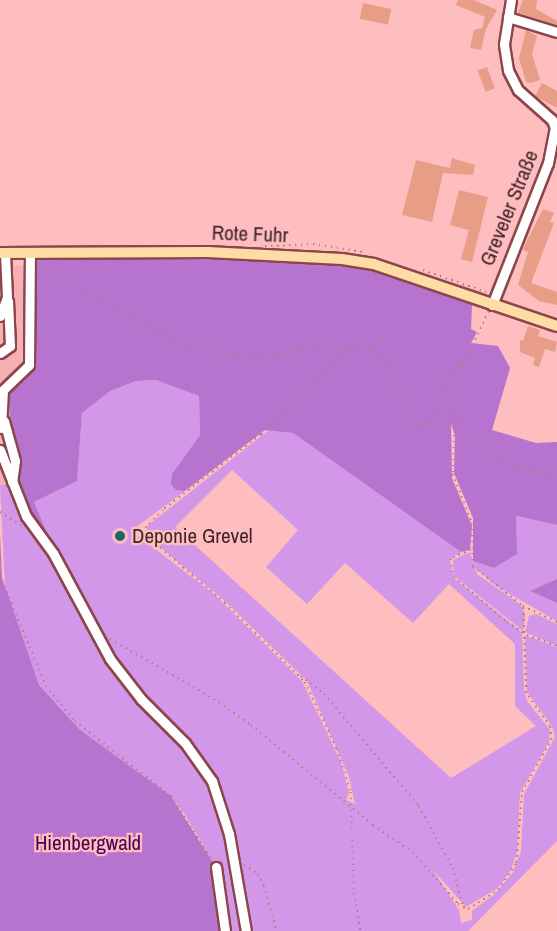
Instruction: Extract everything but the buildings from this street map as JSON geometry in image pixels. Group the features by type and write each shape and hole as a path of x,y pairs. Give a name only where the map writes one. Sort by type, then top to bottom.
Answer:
{"main road":[{"name":"Rote Fuhr","path":"2,253 208,252 342,259 374,264 557,326"}],"street":[{"name":"Greveler Straße","path":"492,305 549,163 556,128 552,120 513,81 504,44 509,1"},
{"path":"508,17 557,32"},
{"path":"0,353 10,346 2,253"},
{"path":"12,482 15,461 1,425 3,390 29,365 30,253"},
{"path":"0,316 5,296"},
{"path":"0,450 26,516 53,553 110,659 206,771 223,810 235,860 246,931"},
{"path":"216,867 225,931"}],"path":[{"path":"30,253 35,263 47,271 64,276 95,298 190,349 260,359 327,344 353,346 371,351 392,369 409,415 418,425 429,423 435,415 449,376 466,358"},
{"path":"492,305 458,378 453,474 472,523 471,550 476,572 524,606 557,622"},
{"path":"353,346 261,435 142,529 145,538 209,589 298,673 324,694 419,806 453,868 464,909"},
{"path":"456,411 465,438 475,447 557,479"},
{"path":"0,512 29,529"},
{"path":"471,550 452,559 454,577 524,632 557,646"},
{"path":"0,574 46,686 75,721 171,796 216,867"},
{"path":"464,909 472,908 498,890 516,863 522,792 551,740 550,727 526,693 524,632 527,616 524,606"},
{"path":"527,616 536,613"},
{"path":"108,637 219,702 413,852 464,909"},
{"path":"298,673 337,749 352,807 354,893 361,931"},
{"path":"235,860 258,874 277,931"}],"shaded area":[{"path":"0,265 34,266 34,363 7,394 19,462 20,485 15,486 0,485"}],"green space":[{"path":"45,257 240,258 349,264 381,271 472,304 471,329 477,332 471,343 498,346 510,368 492,430 536,443 557,442 557,525 516,516 517,554 494,568 473,561 473,518 454,473 455,435 451,424 452,478 472,526 470,550 461,552 293,433 265,430 185,491 176,490 171,484 172,474 200,435 199,396 156,380 136,381 110,391 82,413 77,481 34,502 51,543 30,518 20,493 7,394 10,385 34,363 34,266 36,260"},
{"path":"156,380 199,396 200,435 172,474 176,490 185,491 135,528 134,533 214,594 302,681 341,762 349,793 346,800 355,804 349,777 307,681 226,602 148,537 147,526 269,430 293,433 461,552 450,560 454,578 522,632 524,688 527,701 550,730 549,742 520,793 517,851 511,870 498,888 466,907 433,870 459,910 461,923 472,920 472,911 495,894 513,872 521,851 524,794 555,737 552,726 527,692 525,635 557,647 557,841 468,931 225,931 216,867 187,818 171,796 79,729 39,685 9,601 38,691 215,931 0,931 5,587 0,485 20,485 49,541 34,502 77,481 82,413 110,391 136,381","holes":["232,470 298,530 266,567 307,604 345,563 413,623 449,584 515,644 515,706 536,726 451,778 175,527"]},
{"path":"515,516 557,525 557,579 530,591 557,603 557,621 496,586 475,568 473,561 494,568"},
{"name":"Hienbergwald","path":"0,533 2,578 39,685 79,729 171,796 214,864 225,931 0,931"},
{"path":"470,552 477,574 521,605 525,615 523,631 454,576 453,560"},
{"path":"557,579 557,603 530,591"},
{"path":"536,614 557,624 557,646 525,632 529,616"}],"place":[{"name":"Deponie Grevel","path":"120,536"}]}
